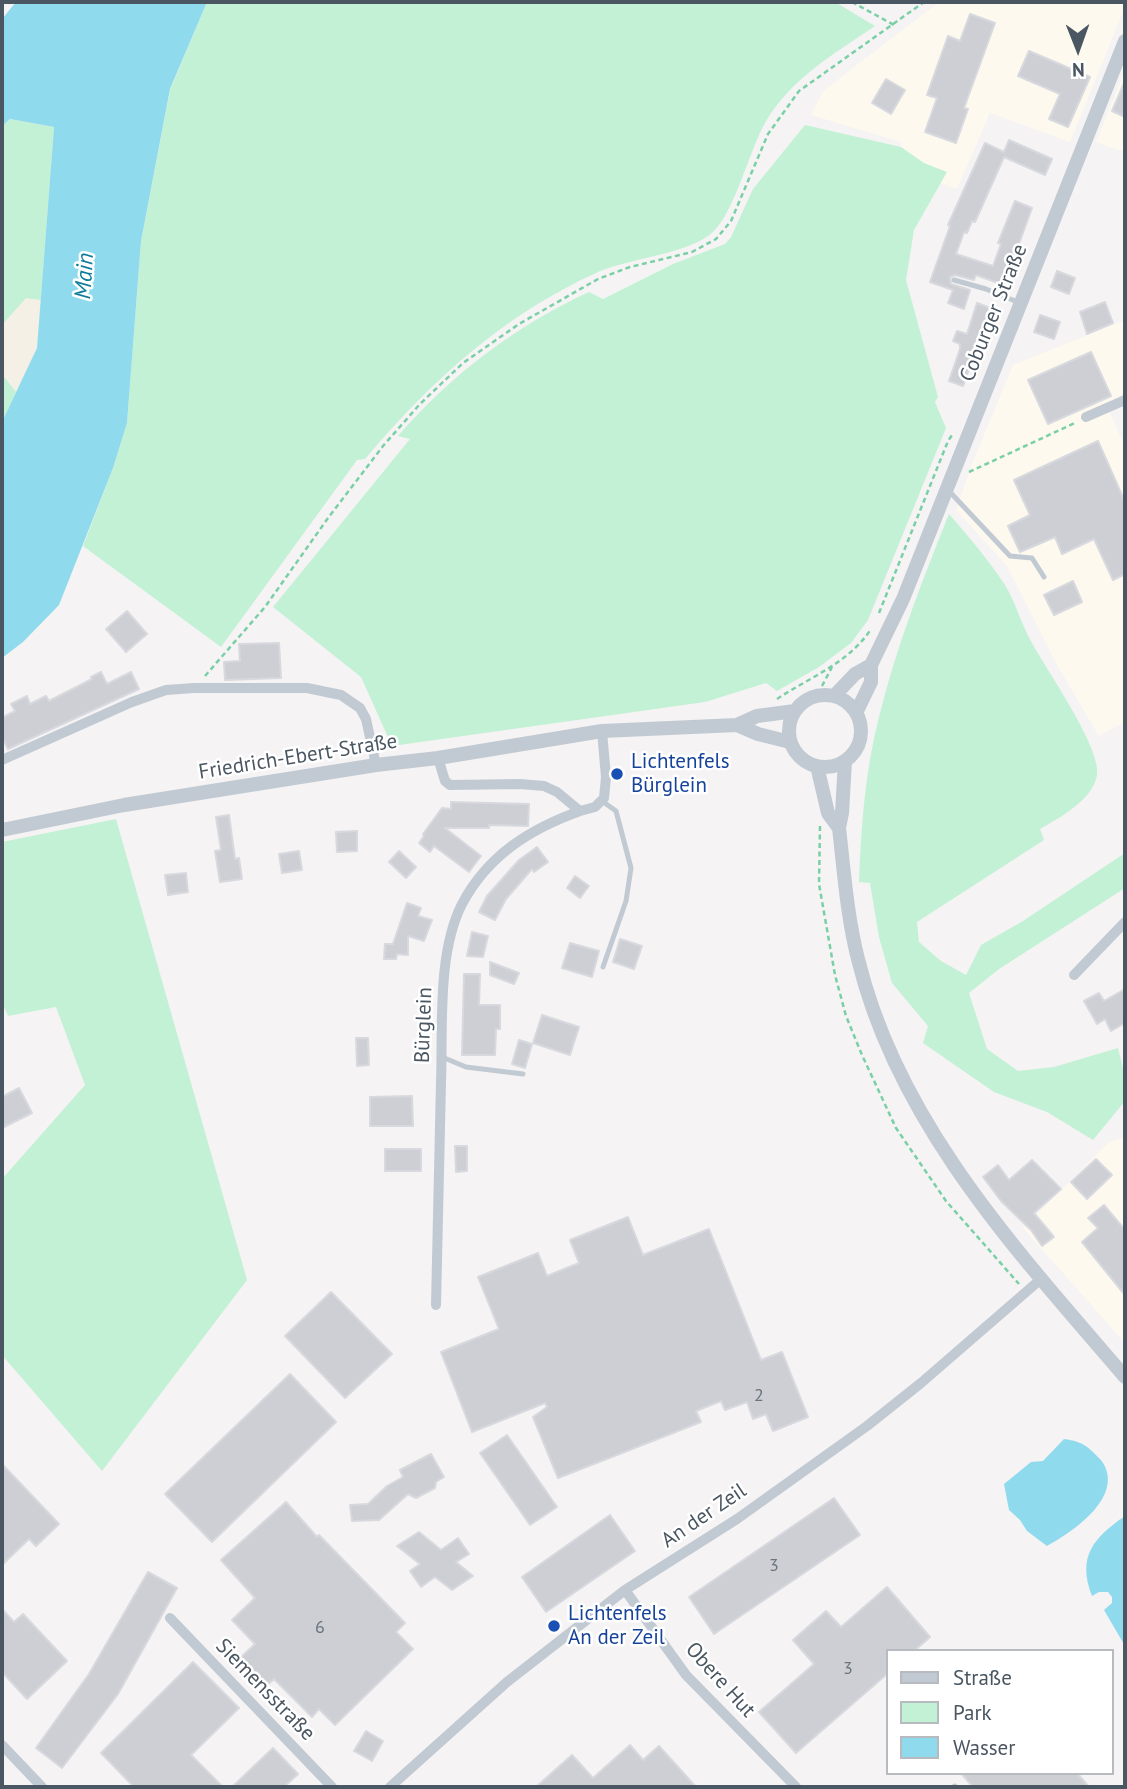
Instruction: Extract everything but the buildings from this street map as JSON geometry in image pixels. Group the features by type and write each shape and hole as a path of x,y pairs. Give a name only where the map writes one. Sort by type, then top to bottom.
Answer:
{"street":[{"name":"Coburger Straße","path":"871,665 903,600 1125,41"},
{"path":"1086,417 1125,400"},
{"path":"834,696 855,674 871,665 871,682 858,716 860,738 857,747 845,761 832,766 817,766 799,756 790,742 789,726 795,710 809,698 818,695 834,696 848,703 858,716"},
{"path":"2,760 150,694 179,688 307,688 341,695 352,701 366,719 376,765"},
{"path":"737,724 757,716 795,710"},
{"path":"737,724 758,734 790,742"},
{"name":"Friedrich-Ebert-Straße","path":"2,830 124,805 376,765 438,758 602,730 737,724"},
{"path":"602,730 606,777 603,801"},
{"path":"438,758 445,780 450,785 520,783 544,786 557,792 580,811"},
{"path":"845,761 839,828 850,923 869,996 895,1059 931,1130 960,1175 1041,1279 1125,1377"},
{"path":"817,766 828,813 839,828"},
{"name":"Bürglein","path":"436,1305 442,1057 447,954 453,929 462,904 478,879 499,857 534,830 595,807 603,801"},
{"path":"1074,975 1125,922"},
{"name":"An der Zeil","path":"390,1787 507,1682 625,1590 737,1518 867,1426 1041,1279"},
{"name":"Obere Hut","path":"625,1590 686,1675 796,1787"},
{"name":"Siemensstraße","path":"170,1618 332,1787"},
{"path":"2,1745 42,1787"}],"lane":[{"path":"954,280 1020,303"},
{"path":"948,485 1010,556 1032,558 1044,577"},
{"path":"603,801 616,811 631,869 626,901 603,967"},
{"path":"442,1057 466,1067 523,1074"}],"path":[{"path":"852,2 894,24"},
{"path":"194,688 265,607 383,446 420,404 455,371 519,324 598,279 630,267 692,252 716,239 730,221 768,134 799,91 924,2"},
{"path":"948,485 1086,417"},
{"path":"771,703 862,644 875,622 948,441 954,433"},
{"path":"818,695 833,665"}],"shaded area":[{"path":"939,2 1125,2 1070,142 990,113 957,189 899,170 901,142 811,115 823,91"},
{"path":"1125,71 1125,152 1096,142"},
{"path":"1125,320 1125,393 1106,404 1125,447 1125,722 1099,736 1058,667 1007,566 956,510 1013,365"},
{"path":"1125,1137 1125,1343 1023,1228 1109,1142"}],"green space":[{"path":"207,2 835,2 875,26 814,68 787,93 765,123 735,196 713,232 689,246 611,267 563,289 500,329 443,376 365,459 357,460 221,647 83,546 127,423 141,241 170,90"},
{"path":"10,119 54,127 37,348 2,422 2,126"},
{"path":"805,125 901,147 924,163 947,172 914,230 906,280 938,397 935,402 946,428 868,620 851,643 819,667 777,691 766,683 705,702 392,746 361,677 273,607 410,439 398,436 462,373 510,336 562,305 589,292 603,299 673,264 725,244 731,237 753,189"},
{"path":"949,514 1005,585 1032,643 1072,709 1091,747 1097,775 1082,800 1040,829 1044,840 917,922 919,942 941,961 966,975 981,945 1023,921 1125,853 1125,888 999,969 969,993 987,1049 1018,1071 1054,1067 1118,1048 1125,1076 1125,1101 1093,1140 1047,1112 994,1092 923,1043 928,1026 892,983 879,937 870,883 859,882 864,799 879,717 919,589"},
{"path":"116,819 247,1280 102,1471 2,1355 2,1179 85,1085 56,1007 8,1016 2,1002 2,842"}],"sand":[{"path":"26,298 41,300 37,348 16,392 2,374 2,325"}],"water":[{"name":"Main","path":"16,2 207,2 170,89 141,241 127,423 113,468 59,605 23,642 2,658 2,422 37,348 54,127 10,119 2,126 2,19"},
{"path":"1064,1439 1085,1445 1101,1460 1107,1473 1107,1486 1094,1511 1070,1532 1047,1546 1027,1531 1009,1510 1004,1484 1031,1462 1043,1461"},
{"path":"1125,1516 1125,1646 1104,1610 1112,1603 1112,1597 1108,1592 1099,1592 1092,1596 1086,1570 1087,1559 1097,1541"}],"place":[{"name":"Lichtenfels Bürglein","path":"617,774"},
{"name":"Lichtenfels An der Zeil","path":"554,1626"}]}
